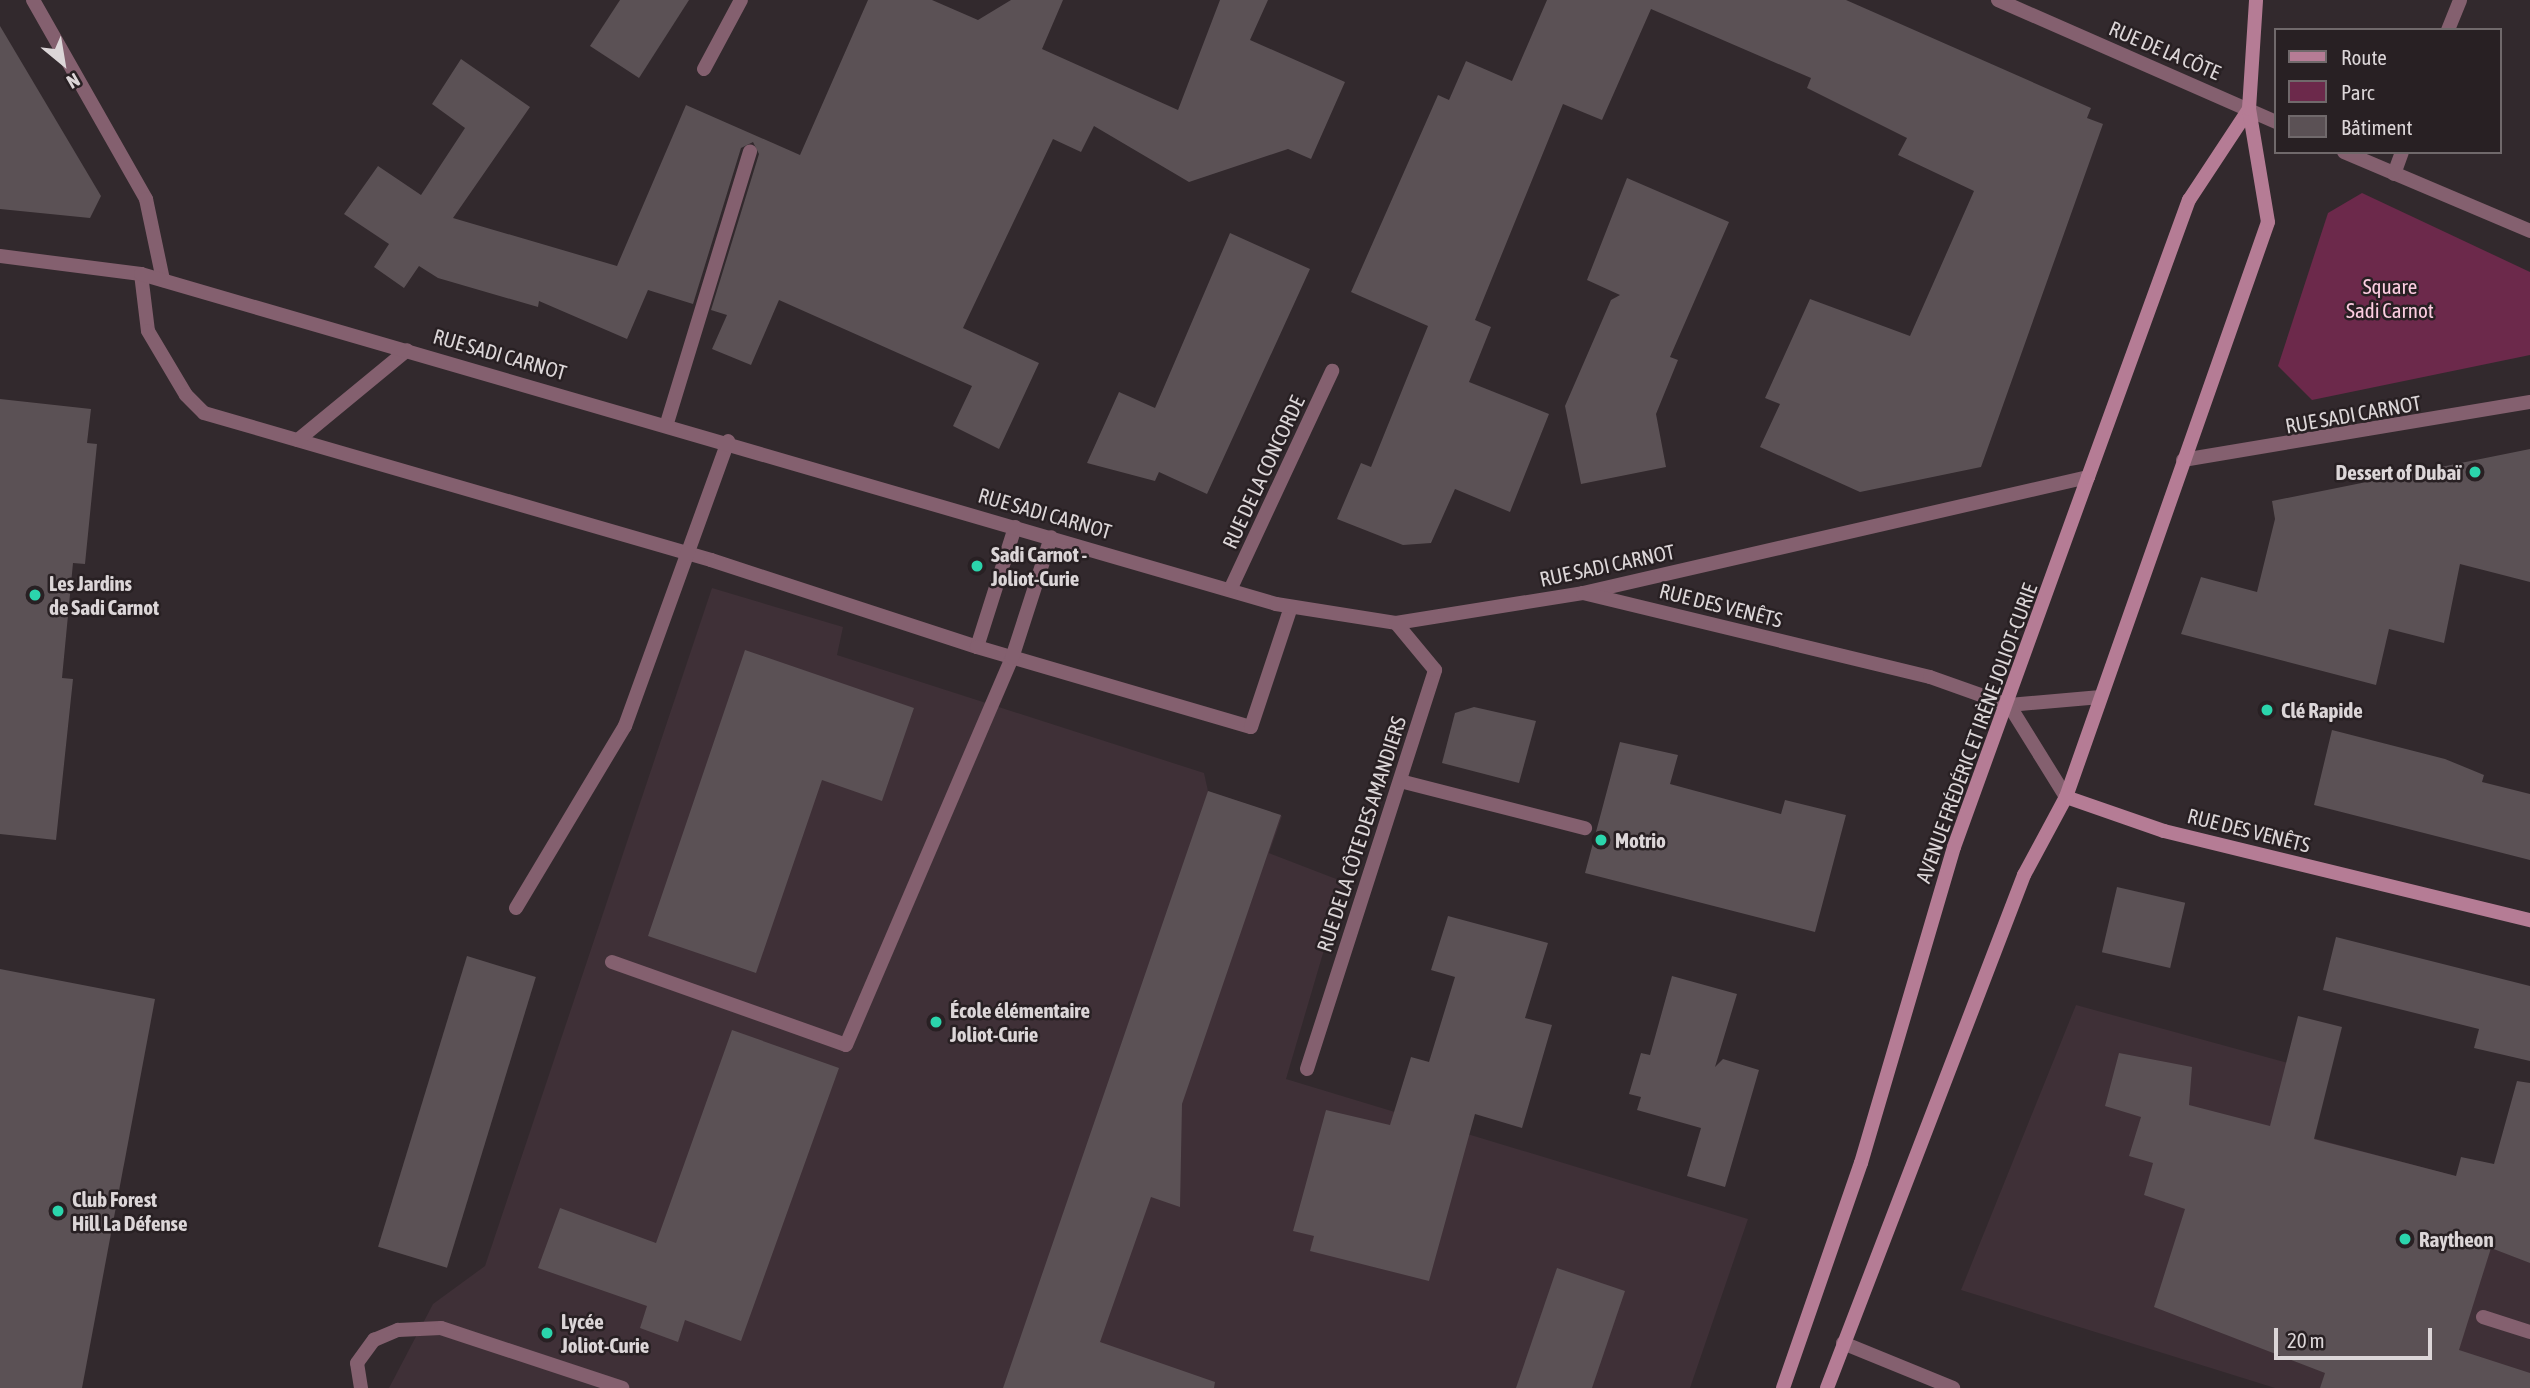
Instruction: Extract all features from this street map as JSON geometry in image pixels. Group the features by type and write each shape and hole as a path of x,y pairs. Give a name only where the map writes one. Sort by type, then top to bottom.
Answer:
{"main road":[{"name":"AVENUE FRÉDÉRIC ET IRÈNE JOLIOT-CURIE","path":"1827,1388 2024,875 2066,797 2268,222 2249,109 2256,0"},
{"name":"AVENUE FRÉDÉRIC ET IRÈNE JOLIOT-CURIE","path":"1783,1388 1861,1163 1954,847 2008,705 2088,477 2189,200 2249,109"},
{"name":"RUE DES VENÊTS","path":"2066,797 2164,831 2530,920"}],"street":[{"path":"33,0 146,199 163,281"},
{"path":"704,69 741,0"},
{"name":"RUE DE LA CÔTE","path":"1998,0 2274,121"},
{"path":"2449,28 2460,0"},
{"path":"667,424 750,151"},
{"path":"2349,154 2530,231"},
{"path":"2394,173 2401,154"},
{"name":"RUE SADI CARNOT","path":"0,257 141,274 728,440 1230,590 1292,607 1396,623 1583,593 2088,477"},
{"path":"141,274 148,331 186,395 204,412 687,553 1012,658 1251,727 1292,607"},
{"path":"298,440 407,350"},
{"name":"RUE DE LA CONCORDE","path":"1230,590 1332,370"},
{"name":"RUE SADI CARNOT","path":"2183,460 2530,402"},
{"path":"516,908 625,726 728,440"},
{"path":"977,647 1015,527"},
{"path":"612,962 846,1045 1012,658 1051,537"},
{"name":"RUE DES VENÊTS","path":"1583,593 1930,677 2008,705 2101,697"},
{"name":"RUE DE LA CÔTE DES AMANDIERS","path":"1307,1069 1435,670 1396,623"},
{"path":"2008,705 2066,797"},
{"path":"1400,781 1585,828"},
{"path":"2483,1317 2530,1332"},
{"path":"361,1388 357,1363 374,1340 398,1330 441,1328 622,1388"},
{"path":"1843,1343 1953,1388"}],"shaded area":[{"name":"École élémentaire Joliot-Curie","path":"712,588 843,627 837,655 1204,773 1208,791 1282,816 1269,853 1344,882 1286,1079 1748,1219 1690,1388 389,1388 433,1304 485,1266"},
{"path":"2076,1005 2295,1065 2272,1127 2530,1196 2530,1388 2275,1388 1961,1290"}],"green space":[{"name":"Square Sadi Carnot","path":"2362,193 2530,272 2530,355 2312,400 2278,366 2328,213"}],"building":[{"path":"620,0 689,0 639,78 590,46"},
{"path":"868,0 932,0 978,20 1011,0 1063,0 1042,49 1178,110 1220,0 1268,0 1250,40 1345,82 1311,159 1288,149 1189,182 1094,126 1081,152 1053,139 963,328 1039,363 999,449 953,426 972,386 779,300 751,365 712,349 727,315 711,310 759,154 753,142 741,148 693,304 648,290 627,339 539,301 538,307 438,278 419,266 404,288 374,267 389,244 344,214 378,166 421,195 465,128 432,104 461,59 530,107 453,218 617,266 686,105 800,155"},
{"path":"1547,0 1846,0 2091,108 2087,118 2103,124 1981,467 1860,492 1760,447 1780,404 1765,398 1810,299 1910,336 1974,191 1898,155 1907,138 1807,88 1811,78 1651,9 1602,120 1563,104 1475,320 1491,327 1469,382 1549,414 1510,512 1455,489 1431,543 1403,545 1337,519 1361,463 1371,467 1428,326 1351,292 1438,95 1449,100 1466,61 1512,81"},
{"path":"0,26 101,196 90,218 0,209"},
{"path":"1627,178 1729,222 1670,357 1678,360 1656,414 1666,467 1581,484 1565,406 1611,300 1620,295 1587,280"},
{"path":"1230,233 1310,269 1207,494 1159,472 1155,481 1087,463 1119,392 1155,408"},
{"name":"Les Jardins de Sadi Carnot","path":"0,399 91,409 87,443 97,444 85,564 73,563 62,678 73,679 56,840 0,834"},
{"path":"2530,449 2530,582 2460,564 2444,643 2389,629 2376,685 2181,634 2201,577 2257,592 2275,519 2272,501"},
{"path":"745,650 914,708 882,801 822,780 756,973 648,936"},
{"path":"1474,707 1536,721 1519,783 1442,763 1455,713"},
{"path":"2332,730 2445,759 2484,775 2482,782 2530,794 2530,860 2314,805"},
{"path":"1620,742 1678,755 1670,784 1781,814 1785,800 1846,815 1815,932 1585,873"},
{"path":"1208,791 1281,815 1182,1104 1180,1207 1151,1197 1100,1342 1215,1382 1214,1388 1003,1388"},
{"path":"2117,887 2185,903 2170,968 2102,952"},
{"path":"1448,916 1548,943 1525,1018 1552,1025 1522,1128 1475,1114 1429,1281 1310,1251 1314,1236 1293,1231 1326,1110 1390,1125 1411,1057 1429,1062 1455,977 1431,970"},
{"path":"2336,937 2530,986 2530,1061 2474,1048 2479,1029 2323,990"},
{"path":"467,956 536,977 447,1268 378,1247"},
{"name":"Club Forest Hill La Défense","path":"0,969 155,999 82,1388 0,1388"},
{"path":"1672,976 1737,994 1715,1067 1723,1059 1759,1070 1725,1187 1687,1176 1701,1128 1637,1110 1641,1097 1629,1094 1641,1053 1650,1055"},
{"name":"Raytheon","path":"2298,1016 2342,1027 2314,1139 2456,1176 2461,1157 2494,1164 2517,1081 2530,1083 2530,1263 2491,1248 2459,1350 2530,1373 2530,1388 2320,1388 2325,1373 2154,1307 2185,1209 2144,1195 2153,1163 2129,1156 2141,1117 2105,1106 2119,1053 2192,1067 2189,1105 2270,1126"},
{"path":"732,1030 839,1068 741,1341 685,1320 678,1342 640,1328 647,1306 538,1268 560,1208 656,1243"},
{"path":"1557,1268 1625,1291 1592,1388 1516,1388"}],"place":[{"name":"Dessert of Dubaï","path":"2475,472"},
{"name":"Sadi Carnot - Joliot-Curie","path":"977,566"},
{"name":"Les Jardins de Sadi Carnot","path":"35,595"},
{"name":"Clé Rapide","path":"2267,710"},
{"name":"Motrio","path":"1601,840"},
{"name":"École élémentaire Joliot-Curie","path":"936,1022"},
{"name":"Club Forest Hill La Défense","path":"58,1211"},
{"name":"Raytheon","path":"2405,1239"},
{"name":"Lycée Joliot-Curie","path":"547,1333"}]}
